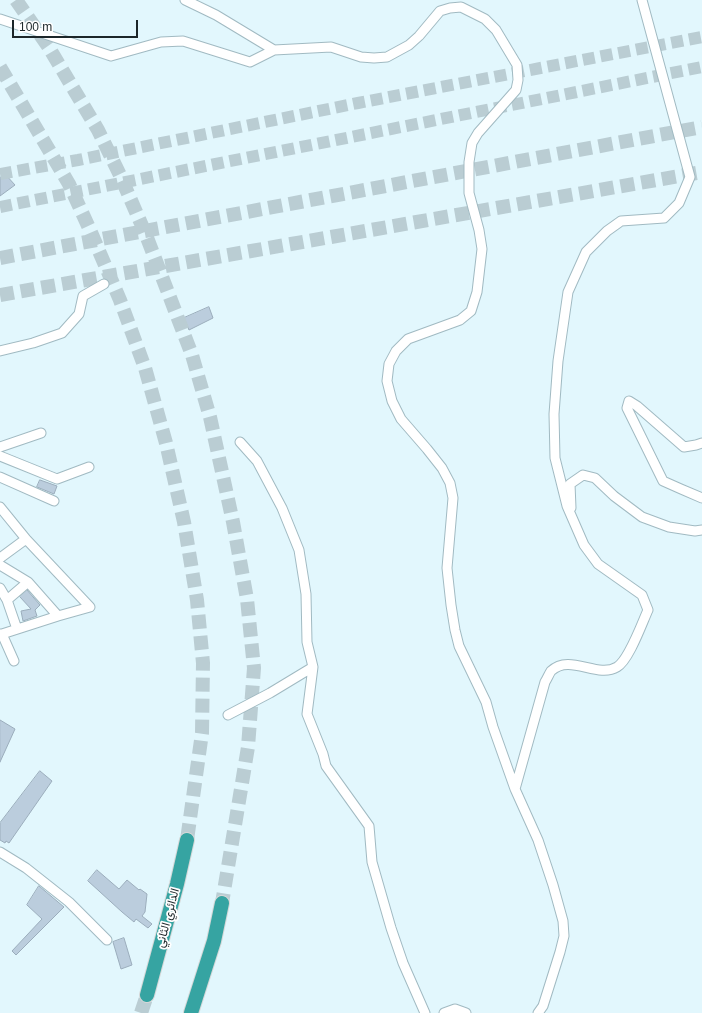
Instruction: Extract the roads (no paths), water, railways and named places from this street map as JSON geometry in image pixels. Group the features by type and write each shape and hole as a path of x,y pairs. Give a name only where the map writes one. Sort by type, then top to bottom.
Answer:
{"highway":[{"name":"الدائري الثاني","path":"147,995 177,884 187,840"},
{"path":"191,1013 214,941 222,903"}],"street":[{"path":"186,0 216,15 274,50"},
{"path":"515,789 545,682 551,671 561,666 572,665 605,671 617,667 626,657 648,610 642,595 598,564 584,545 567,506 555,458 554,414 558,361 568,292 586,252 607,231 621,221 664,218 679,202 690,177 642,0"},
{"path":"0,19 111,56 161,42 183,41 250,62 274,50 331,47 361,57 374,58 387,56 409,45 440,12 450,8 461,8 485,19 496,30 517,65 518,80 516,90 478,134 472,144 469,162 469,193 479,230 482,249 477,292 471,311 460,320 408,339 396,351 389,364 387,381 392,401 401,419 428,449 442,468 450,483 453,498 448,547 448,568 451,605 459,646 486,702 493,727 515,789 538,840 563,921 564,936 560,952 543,1006 538,1013"},
{"path":"0,351 62,334 79,314 83,296 104,284"},
{"path":"702,443 684,447 637,406 629,401 627,408 663,481 680,490 702,498"},
{"path":"0,447 41,433"},
{"path":"240,442 257,462 282,508 299,550 306,594 307,642 313,667 308,714 326,766 369,826 372,862 391,928 403,963 425,1013"},
{"path":"0,456 57,479 89,467"},
{"path":"572,517 570,484 583,475 595,478 614,496 642,517 669,527 695,531 702,530"},
{"path":"0,476 54,501"},
{"path":"0,507 26,538 90,607 1,634 14,661"},
{"path":"0,558 26,538"},
{"path":"0,565 28,582 58,616"},
{"path":"7,600 28,582"},
{"path":"0,588 7,600 17,629"},
{"path":"228,715 313,667"},
{"path":"0,852 26,868 69,902 108,940"},
{"path":"444,1013 455,1009 466,1013"}],"tunnel":[{"path":"16,0 48,46 98,130 120,175 146,235 192,355 210,417 233,522 247,599 254,668 248,747 222,903"},
{"path":"0,174 702,37"},
{"path":"0,67 69,184 90,230 120,300 145,368 166,443 184,522 197,600 203,663 202,733 187,840"},
{"path":"0,207 702,67"},
{"path":"0,258 702,127"},
{"path":"0,295 702,172"},
{"path":"141,1013 147,995"}]}
